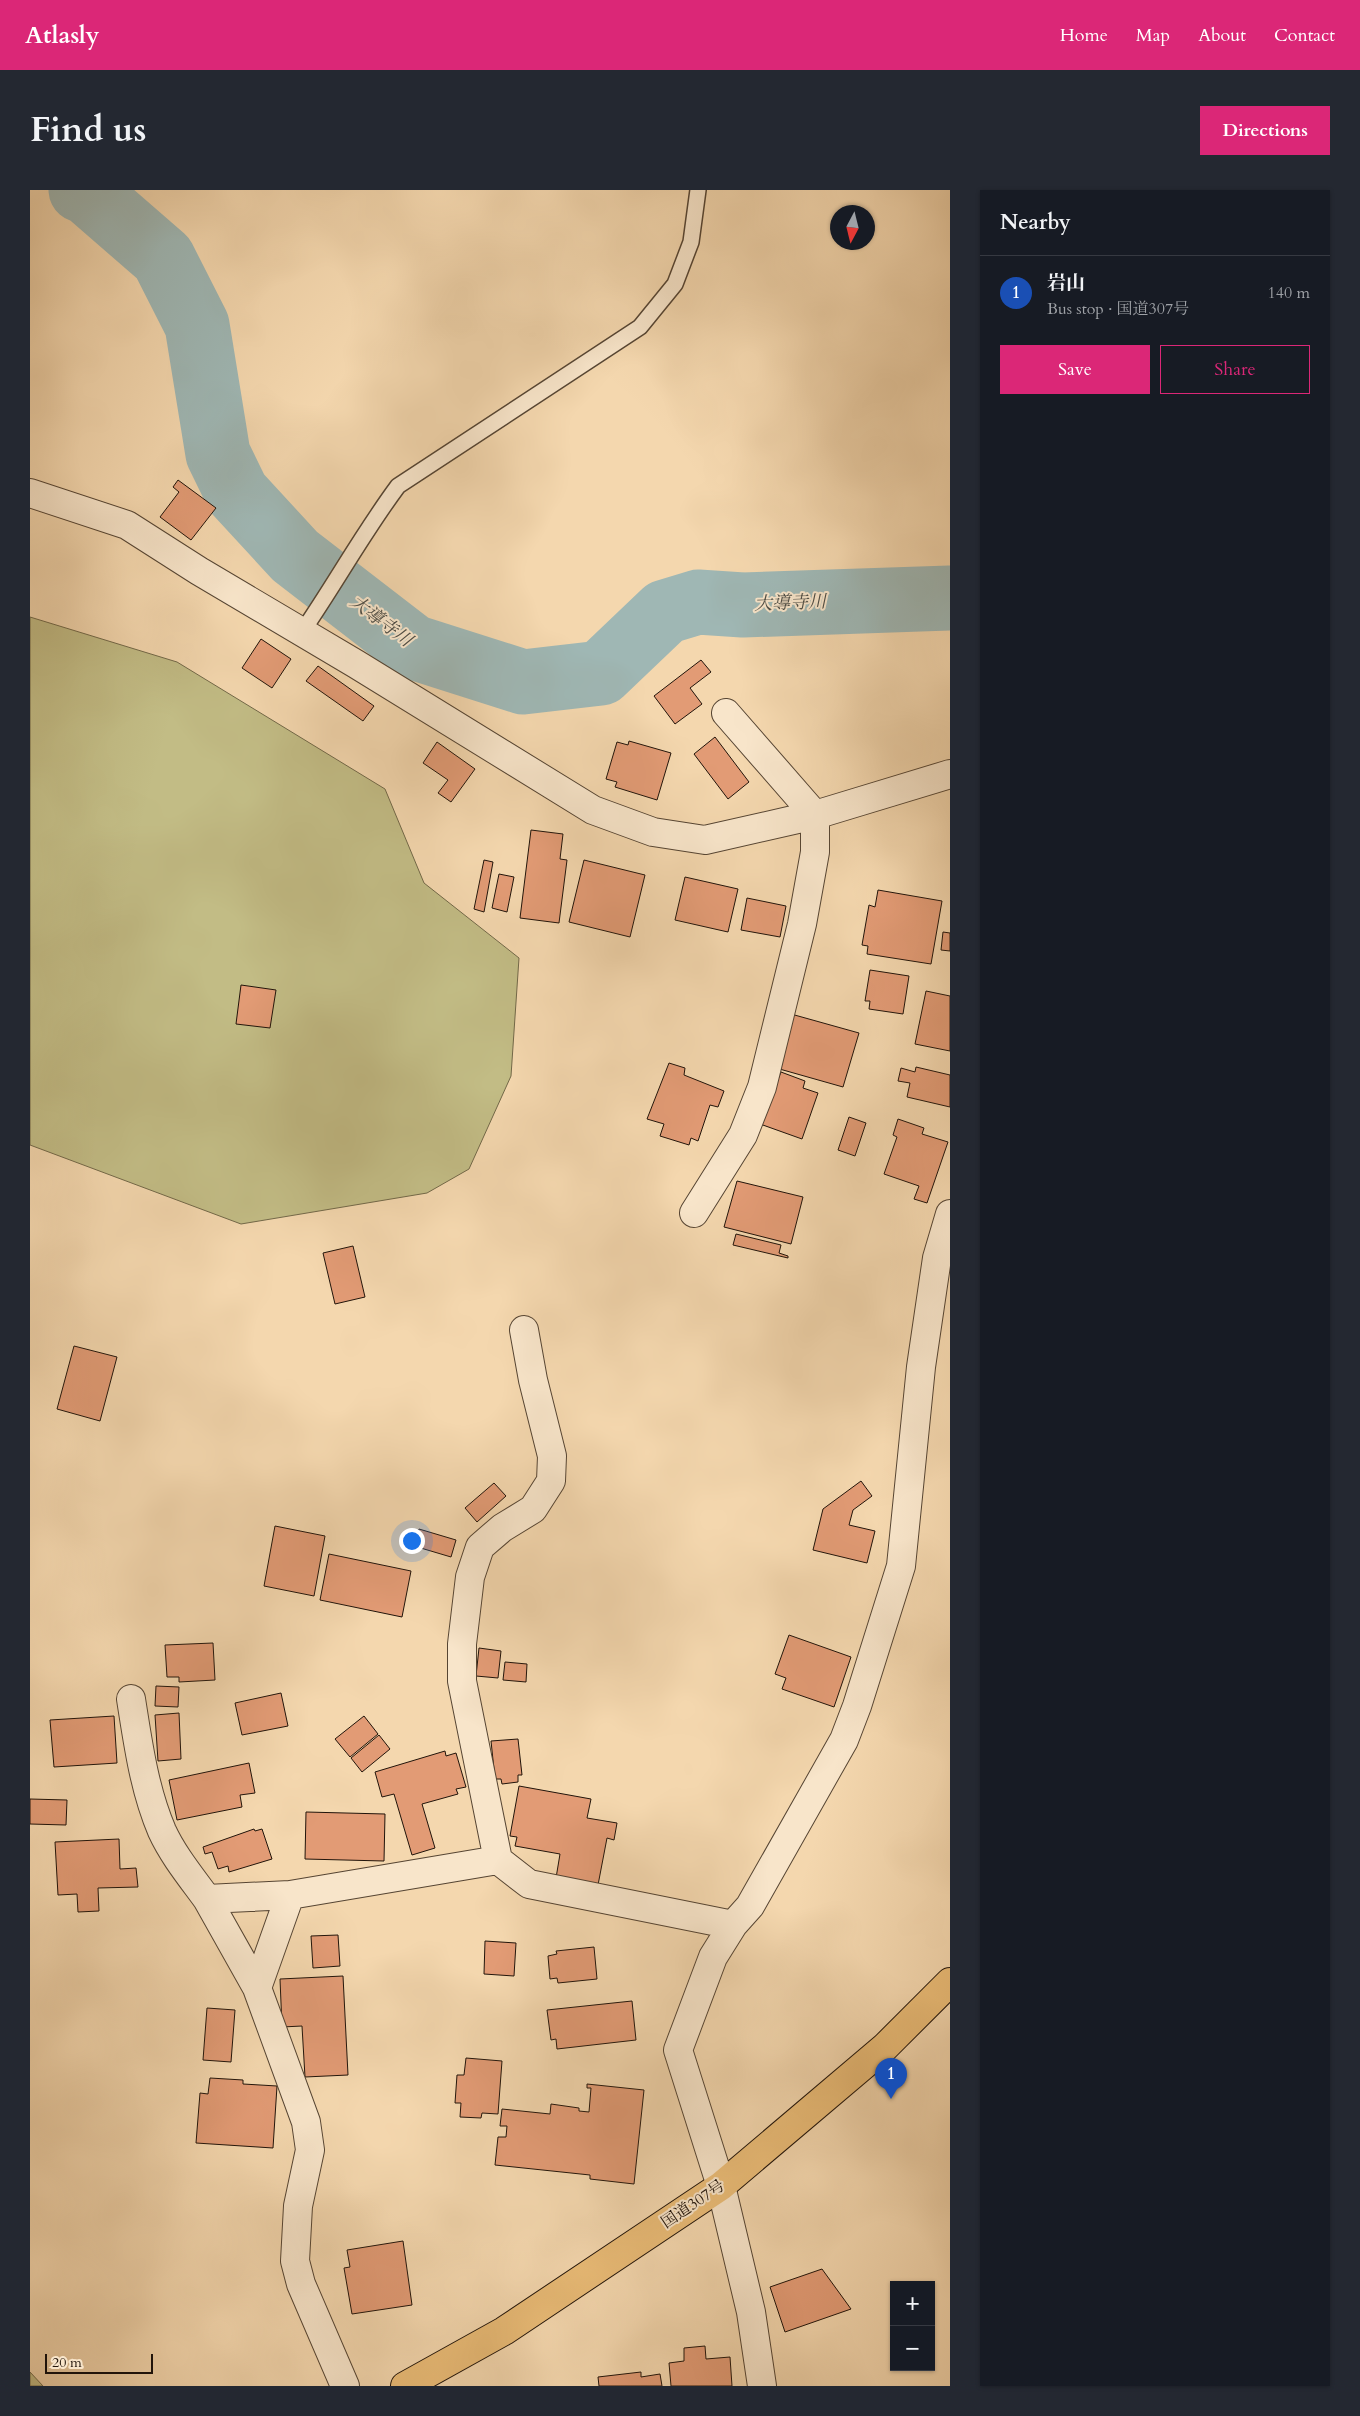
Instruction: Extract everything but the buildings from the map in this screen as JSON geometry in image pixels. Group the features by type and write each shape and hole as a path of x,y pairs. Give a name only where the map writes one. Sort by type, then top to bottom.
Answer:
{"highway":[{"name":"国道307号","path":"405,2386 504,2331 721,2186 885,2047 950,1982"}],"street":[{"path":"30,493 127,525 308,624 592,810 653,832 705,840 815,815 950,774"},
{"path":"694,1213 743,1135 762,1087 802,924 815,852 815,815 726,713"},
{"path":"762,2386 751,2312 721,2186 678,2050 695,2010 713,1957 733,1925 750,1906 844,1740 857,1706 901,1566 921,1367 937,1258 950,1214"},
{"path":"524,1330 552,1456 551,1481 533,1509 502,1528 480,1547 470,1577 462,1644 462,1681 498,1860 529,1884 733,1925"},
{"path":"131,1699 140,1754 151,1800 162,1831 177,1858 207,1899 257,1988 306,2122 310,2150 298,2206 295,2261 301,2284 345,2386"},
{"path":"207,1899 290,1895 498,1860"},
{"path":"257,1988 290,1895"}],"lane":[{"path":"308,624 343,573 379,512 398,486 640,327 675,284 692,242 698,190"}],"shaded area":[{"path":"30,617 177,662 385,789 424,883 519,958 511,1076 469,1169 427,1193 241,1224 30,1145"},
{"path":"30,2372 43,2386 30,2386"}],"waterway":[{"name":"大導寺川","path":"81,190 87,192 163,258 197,325 218,454 237,493 295,556 413,647 523,682 601,673 665,612 698,602 743,605 950,598"}],"place":[{"name":"岩山","path":"891,2099"}]}
